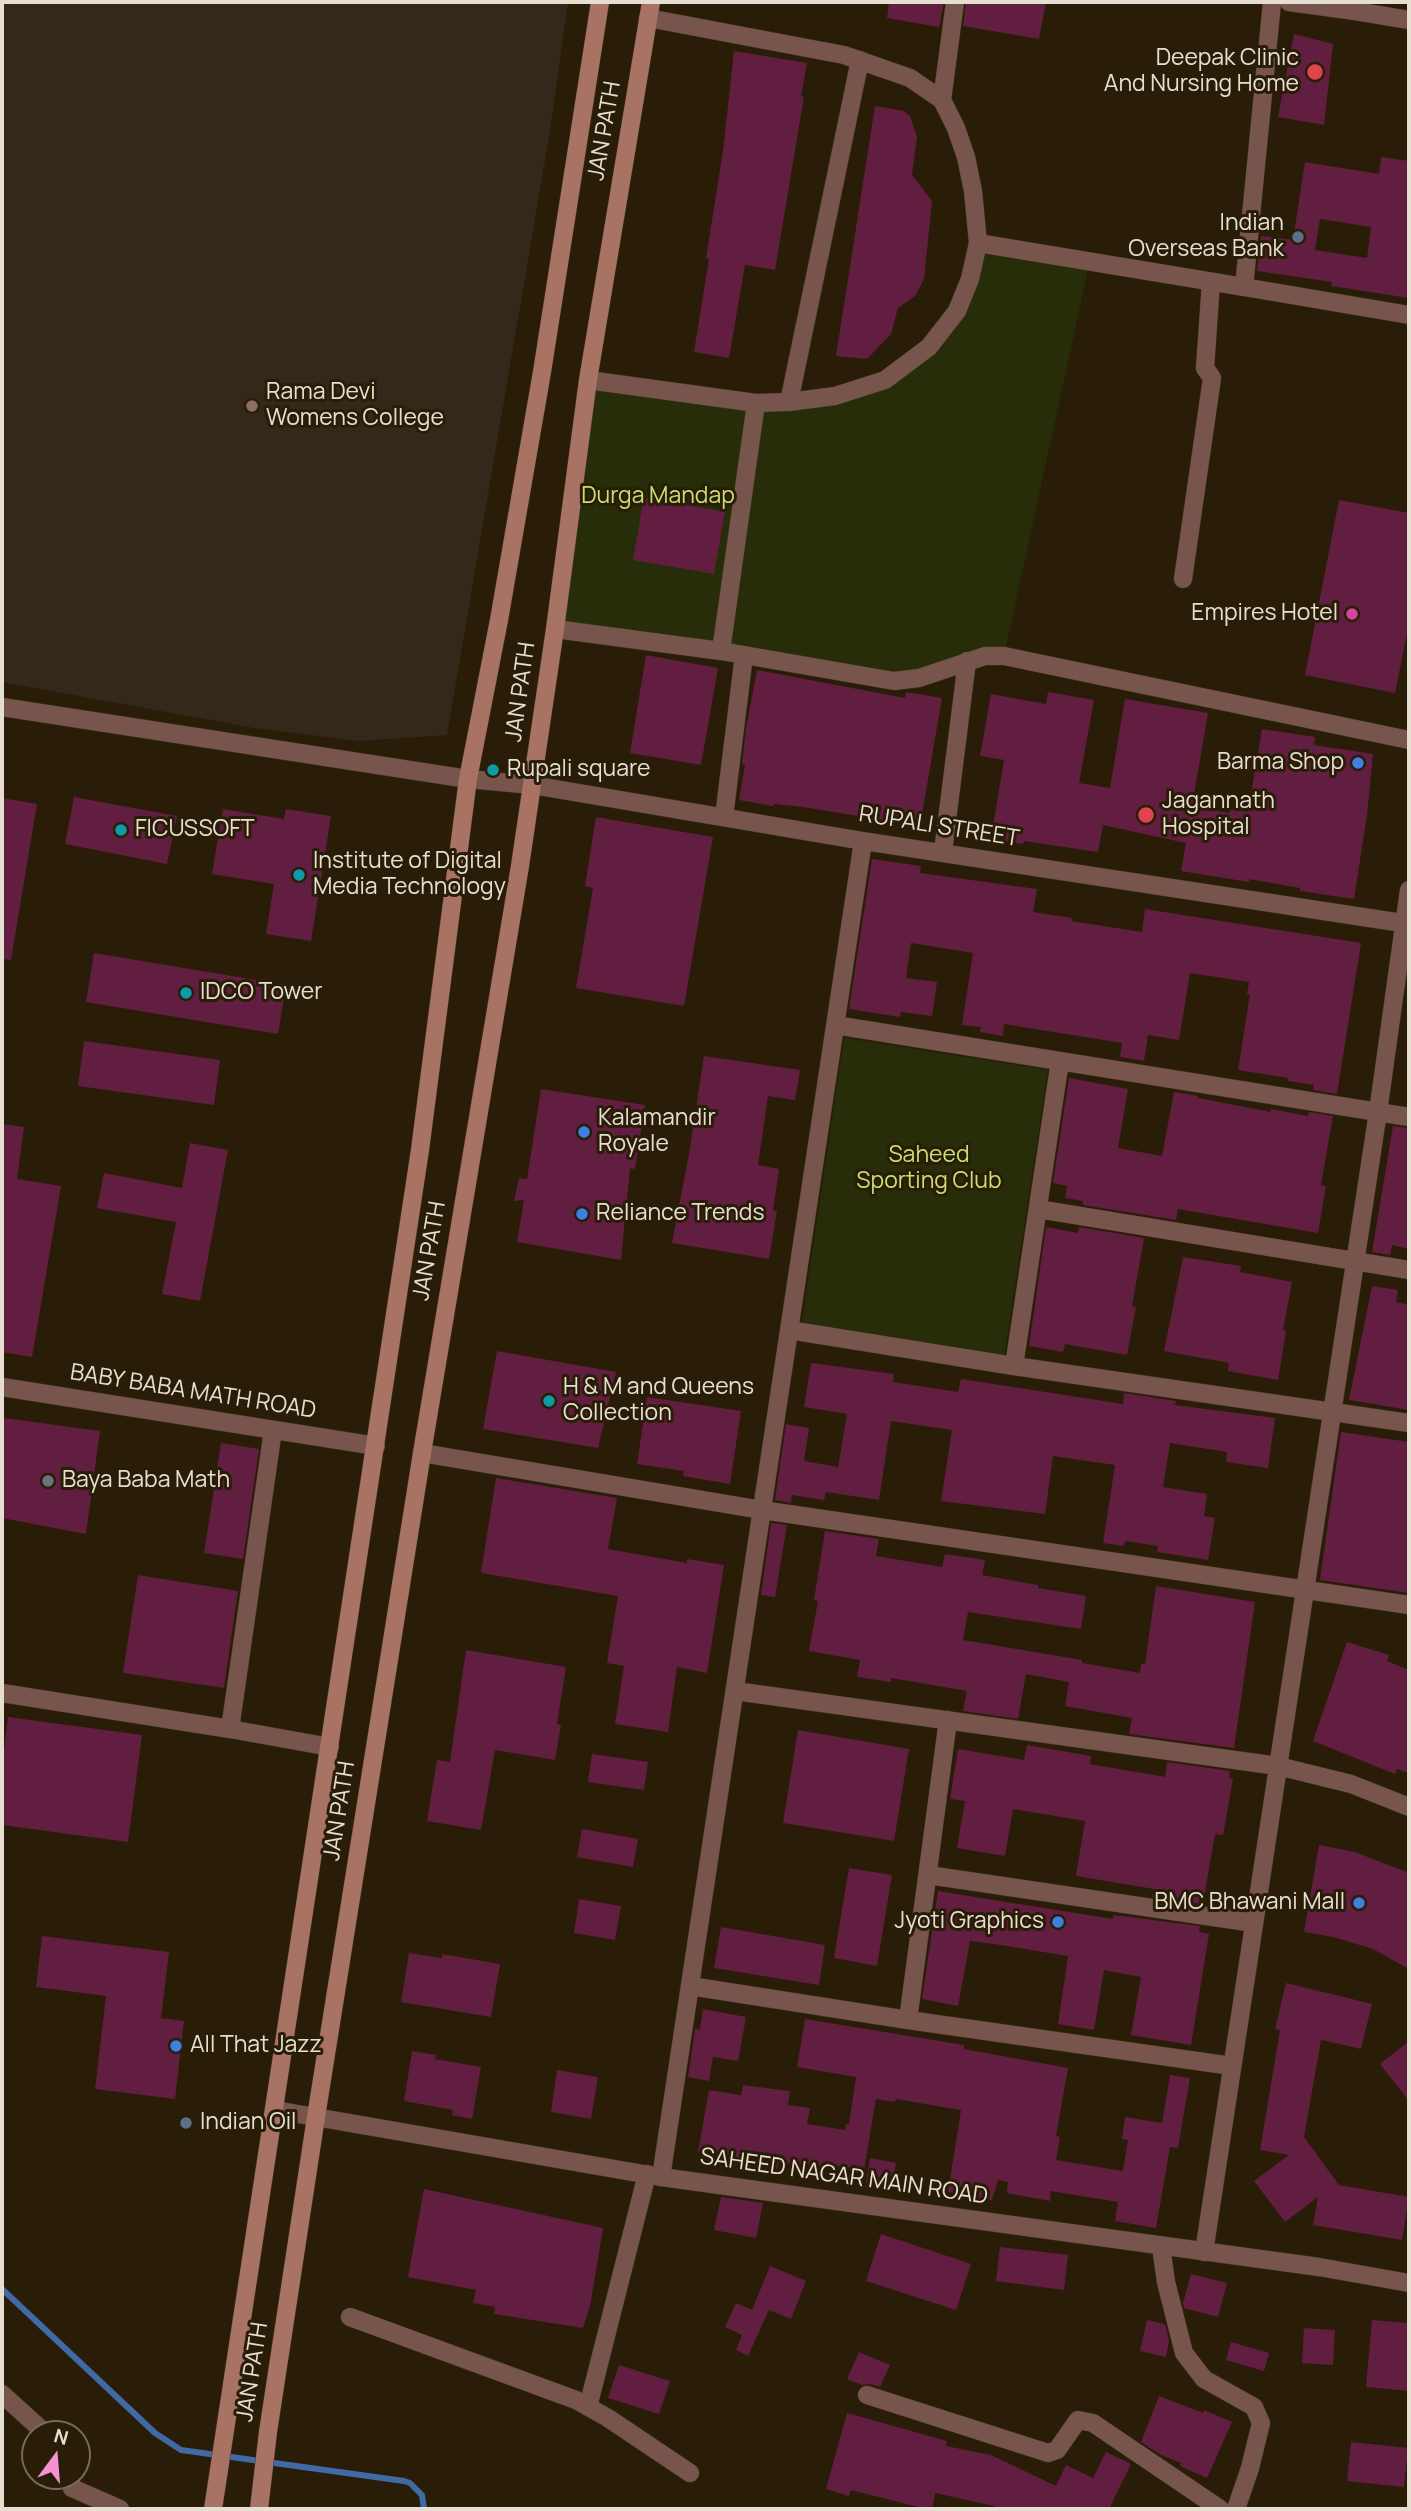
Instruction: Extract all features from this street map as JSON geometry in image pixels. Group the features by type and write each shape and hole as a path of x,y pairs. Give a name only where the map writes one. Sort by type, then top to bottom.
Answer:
{"main road":[{"name":"JAN PATH","path":"213,2509 420,1150 467,779 499,620 542,372 600,2"},
{"name":"JAN PATH","path":"261,2500 268,2432 316,2117 532,785 588,380 650,10"}],"street":[{"path":"588,380 756,403 789,402 835,396 885,380 929,347 957,311 970,279 978,243 973,191 966,158 943,100 955,2"},
{"path":"1244,287 1272,2"},
{"path":"1289,2 1355,7 1409,20"},
{"path":"650,10 844,55 910,78 943,100"},
{"path":"789,402 860,60"},
{"path":"978,243 1409,315"},
{"path":"1182,579 1212,378 1205,368 1211,282"},
{"path":"721,651 756,403"},
{"path":"555,629 721,651 894,681 919,678 985,656 1004,656 1409,740"},
{"path":"724,817 744,655"},
{"path":"943,852 967,661"},
{"name":"RUPALI STREET","path":"2,707 467,779 532,785 863,841 1406,924"},
{"path":"588,2407 654,2176 690,1986 863,841"},
{"path":"1204,2252 1378,1112 1409,890"},
{"path":"835,1025 1409,1117"},
{"path":"1014,1366 1060,1061"},
{"path":"1038,1209 1409,1270"},
{"path":"789,1331 1409,1423"},
{"name":"BABY BABA MATH ROAD","path":"2,1387 376,1446"},
{"path":"230,1730 273,1430"},
{"path":"422,1453 762,1510 1407,1606"},
{"path":"735,1691 1278,1766 1351,1784 1409,1807"},
{"path":"2,1693 330,1747"},
{"path":"908,2020 948,1720"},
{"path":"928,1875 1254,1923"},
{"path":"690,1986 1232,2066"},
{"name":"SAHEED NAGAR MAIN ROAD","path":"275,2110 654,2176 1318,2266 1409,2283"},
{"path":"1161,2246 1166,2282 1184,2353 1204,2379 1254,2407 1261,2423 1236,2509"},
{"path":"350,2318 533,2383 588,2407 690,2473"},
{"path":"2,2393 31,2420"},
{"path":"867,2395 1048,2453 1057,2450 1079,2420 1093,2423 1220,2509"},
{"path":"77,2490 120,2509"}],"shaded area":[{"name":"Rama Devi Womens College","path":"2,2 568,2 550,131 447,735 359,741 254,728 2,682"}],"green space":[{"path":"980,246 1088,270 1005,651 896,676 727,646 758,406 836,399 929,350"},
{"name":"Durga Mandap","path":"591,384 753,405 718,648 558,627"},
{"name":"Saheed Sporting Club","path":"844,1038 1048,1070 1004,1357 802,1322"}],"building":[{"path":"889,2 944,2 939,27 887,18"},
{"path":"966,2 1046,2 1039,39 963,26"},
{"path":"1294,34 1333,44 1324,125 1278,117"},
{"path":"734,51 807,63 801,96 804,97 775,270 745,265 729,358 694,352 709,259 706,258 723,151"},
{"path":"875,106 904,111 910,116 917,137 912,175 932,201 924,279 915,296 898,308 891,334 867,359 836,356"},
{"path":"1381,157 1409,161 1409,298 1331,286 1332,282 1257,271 1261,236 1293,240 1305,162 1379,174","holes":["1320,219 1371,227 1367,258 1315,250"]},
{"path":"644,497 725,512 714,574 633,560"},
{"name":"Empires Hotel","path":"1339,500 1409,513 1409,624 1395,693 1305,675"},
{"path":"646,655 718,668 701,765 630,753"},
{"path":"757,670 905,698 906,692 942,698 920,826 803,807 773,806 739,800 745,765 742,764 746,729"},
{"path":"1048,692 1094,700 1079,783 1110,788 1125,699 1208,713 1192,806 1229,813 1230,809 1248,812 1262,729 1315,737 1314,745 1373,754 1354,899 1300,891 1300,888 1249,879 1249,882 1181,871 1186,843 1103,825 1098,852 991,839 1004,760 980,756 991,694 1046,704"},
{"name":"FICUSSOFT","path":"74,797 177,816 167,864 65,844"},
{"path":"2,798 37,804 11,960 2,959"},
{"path":"223,809 284,819 286,809 331,816 311,941 266,934 274,884 212,874"},
{"path":"596,817 713,837 684,1006 576,988 593,888 585,886"},
{"path":"872,859 921,866 920,873 1037,889 1033,912 1072,918 1071,921 1142,932 1145,909 1361,943 1337,1094 1313,1090 1314,1085 1288,1081 1288,1078 1238,1070 1250,994 1247,994 1249,982 1190,973 1179,1040 1148,1035 1144,1061 1120,1057 1122,1043 1004,1024 1003,1036 980,1032 981,1027 962,1025 973,953 911,943 906,978 937,982 932,1016 901,1012 900,1017 849,1009"},
{"name":"IDCO Tower","path":"94,953 286,985 278,1034 86,1002"},
{"path":"84,1041 220,1060 214,1105 78,1086"},
{"path":"704,1056 800,1070 795,1100 768,1096 758,1165 779,1169 773,1211 777,1211 769,1259 672,1243"},
{"path":"1069,1078 1128,1089 1118,1148 1162,1156 1174,1092 1271,1112 1271,1109 1308,1116 1309,1112 1333,1116 1321,1185 1326,1186 1318,1233 1178,1209 1176,1220 1083,1205 1083,1201 1065,1198 1067,1186 1053,1183"},
{"path":"541,1089 645,1105 635,1169 630,1168 621,1260 517,1242 524,1200 514,1201 519,1178 527,1179"},
{"path":"2,1124 24,1127 17,1179 61,1186 32,1357 2,1352"},
{"path":"1393,1126 1409,1128 1409,1249 1392,1245 1390,1255 1372,1252"},
{"path":"190,1143 228,1150 200,1301 162,1294 176,1222 97,1208 104,1173 182,1188"},
{"path":"1046,1227 1078,1233 1079,1227 1144,1238 1127,1355 1065,1344 1063,1352 1029,1346"},
{"path":"1183,1257 1241,1266 1240,1272 1292,1282 1283,1330 1286,1331 1278,1380 1228,1371 1229,1363 1164,1351"},
{"path":"1372,1286 1398,1290 1396,1302 1409,1305 1409,1410 1349,1400"},
{"name":"H & M and Queens Collection","path":"497,1351 616,1372 598,1448 483,1429"},
{"path":"811,1363 894,1374 893,1382 958,1392 961,1379 1123,1404 1124,1393 1176,1401 1175,1405 1275,1418 1268,1468 1226,1462 1227,1452 1170,1443 1163,1487 1207,1494 1204,1516 1215,1518 1208,1560 1157,1552 1158,1546 1125,1541 1124,1546 1103,1543 1115,1465 1053,1456 1045,1514 941,1501 952,1430 891,1421 879,1500 826,1492 824,1500 792,1495 791,1503 775,1500 786,1424 809,1428 804,1461 838,1467 847,1414 804,1407"},
{"path":"647,1397 741,1411 730,1484 683,1476 684,1471 637,1464"},
{"name":"Baya Baba Math","path":"4,1418 100,1431 86,1534 2,1518"},
{"path":"1341,1432 1409,1442 1409,1593 1320,1580"},
{"path":"221,1443 259,1449 243,1559 204,1553"},
{"path":"496,1478 617,1498 608,1549 687,1563 687,1559 724,1565 707,1673 677,1667 668,1732 615,1724 624,1666 607,1663 618,1596 481,1573"},
{"path":"771,1523 787,1525 775,1597 761,1595"},
{"path":"825,1531 879,1539 876,1556 942,1567 945,1554 985,1560 982,1575 1086,1596 1081,1629 968,1612 963,1640 1082,1660 1082,1663 1140,1673 1141,1664 1145,1664 1156,1586 1255,1602 1234,1748 1129,1734 1132,1718 1065,1706 1069,1682 1026,1674 1018,1719 963,1711 967,1691 891,1678 891,1682 857,1677 860,1660 809,1651 818,1601 814,1600"},
{"path":"138,1575 238,1591 224,1688 123,1673"},
{"path":"1347,1642 1389,1655 1387,1661 1409,1670 1409,1773 1397,1769 1395,1774 1313,1741"},
{"path":"466,1650 566,1667 557,1724 561,1725 555,1760 495,1750 481,1830 427,1821 437,1760 450,1762"},
{"path":"8,1717 142,1735 128,1842 2,1825 2,1767"},
{"path":"798,1730 909,1749 894,1841 783,1823"},
{"path":"1027,1745 1091,1756 1090,1764 1165,1777 1167,1762 1230,1771 1229,1778 1233,1779 1223,1835 1215,1834 1203,1904 1152,1897 1154,1889 1076,1876 1085,1821 1013,1809 1005,1856 957,1848 965,1801 950,1799 958,1749 1024,1760"},
{"path":"592,1754 648,1762 644,1790 588,1782"},
{"path":"582,1829 638,1839 633,1867 577,1857"},
{"name":"BMC Bhawani Mall","path":"1319,1845 1355,1852 1409,1873 1409,1969 1373,1949 1304,1932"},
{"path":"849,1868 892,1875 877,1966 834,1958"},
{"path":"938,1891 1113,1919 1113,1915 1200,1926 1199,1932 1209,1934 1191,2045 1131,2035 1141,1977 1104,1970 1094,2030 1058,2024 1068,1956 970,1941 958,2006 922,1999"},
{"path":"579,1899 621,1906 615,1940 574,1933"},
{"path":"721,1927 825,1945 819,1985 714,1968"},
{"path":"42,1936 169,1952 161,2018 184,2021 175,2099 95,2089 106,1996 36,1987"},
{"path":"409,1953 442,1958 442,1954 500,1964 491,2017 401,2002"},
{"path":"1286,1983 1372,2004 1361,2049 1321,2040 1304,2137 1339,2185 1409,2197 1402,2240 1313,2225 1318,2197 1285,2222 1254,2181 1289,2155 1260,2150 1280,2030 1275,2029"},
{"path":"703,2009 746,2017 738,2061 713,2057 709,2081 688,2077 695,2029 700,2030"},
{"path":"805,2019 964,2045 964,2049 1068,2068 1056,2136 1060,2137 1056,2160 1123,2171 1128,2140 1122,2139 1125,2117 1162,2123 1170,2075 1190,2078 1178,2148 1170,2147 1156,2228 1115,2221 1118,2202 1051,2191 1050,2201 1007,2193 1008,2182 998,2180 992,2200 948,2192 961,2110 896,2099 895,2102 876,2099 864,2170 834,2165 833,2170 779,2162 777,2169 698,2152 709,2090 741,2095 743,2085 790,2091 788,2105 810,2108 807,2124 845,2130 846,2124 849,2124 856,2077 797,2067"},
{"path":"1409,2041 1409,2101 1380,2064"},
{"path":"412,2051 436,2055 435,2059 481,2067 472,2119 452,2115 453,2110 404,2101"},
{"path":"557,2070 598,2077 591,2119 551,2112"},
{"path":"870,2158 896,2163 892,2187 866,2183"},
{"path":"424,2189 603,2228 590,2306 583,2328 494,2314 495,2307 473,2303 476,2290 408,2277"},
{"path":"721,2197 763,2203 756,2238 714,2230"},
{"path":"881,2234 971,2264 956,2310 866,2281"},
{"path":"1000,2247 1068,2255 1064,2290 996,2281"},
{"path":"770,2266 806,2281 791,2319 769,2310 748,2356 736,2350 742,2335 725,2327 736,2303 752,2310"},
{"path":"1191,2274 1227,2283 1218,2317 1184,2308"},
{"path":"1147,2320 1165,2324 1169,2340 1166,2357 1140,2351"},
{"path":"1372,2320 1409,2323 1409,2391 1366,2387"},
{"path":"1304,2328 1335,2330 1333,2365 1302,2363"},
{"path":"1231,2342 1269,2353 1264,2371 1226,2360"},
{"path":"859,2352 890,2365 880,2387 862,2385 847,2379"},
{"path":"619,2365 670,2381 659,2414 608,2398"},
{"path":"1159,2396 1232,2422 1207,2478 1180,2466 1181,2463 1161,2455 1141,2442"},
{"path":"847,2413 947,2441 946,2446 991,2455 1056,2486 1066,2465 1093,2478 1106,2452 1131,2464 1109,2509 993,2509 994,2506 935,2493 932,2509 926,2509 851,2490 849,2496 826,2489"},
{"path":"1351,2442 1408,2448 1404,2487 1347,2481"}],"waterway":[{"path":"2,2289 155,2433 181,2450 404,2481 410,2483 422,2495 424,2509"}],"place":[{"name":"Deepak Clinic And Nursing Home","path":"1315,72"},
{"name":"Indian Overseas Bank","path":"1298,237"},
{"name":"Rama Devi Womens College","path":"252,406"},
{"name":"Empires Hotel","path":"1352,614"},
{"name":"Barma Shop","path":"1358,763"},
{"name":"Rupali square","path":"493,770"},
{"name":"Jagannath Hospital","path":"1146,815"},
{"name":"FICUSSOFT","path":"121,830"},
{"name":"Institute of Digital Media Technology","path":"299,875"},
{"name":"IDCO Tower","path":"186,993"},
{"name":"Kalamandir Royale","path":"584,1132"},
{"name":"Reliance Trends","path":"582,1214"},
{"name":"H & M and Queens Collection","path":"549,1401"},
{"name":"Baya Baba Math","path":"48,1481"},
{"name":"BMC Bhawani Mall","path":"1359,1903"},
{"name":"Jyoti Graphics","path":"1058,1922"},
{"name":"All That Jazz","path":"176,2046"},
{"name":"Indian Oil","path":"186,2123"}]}
